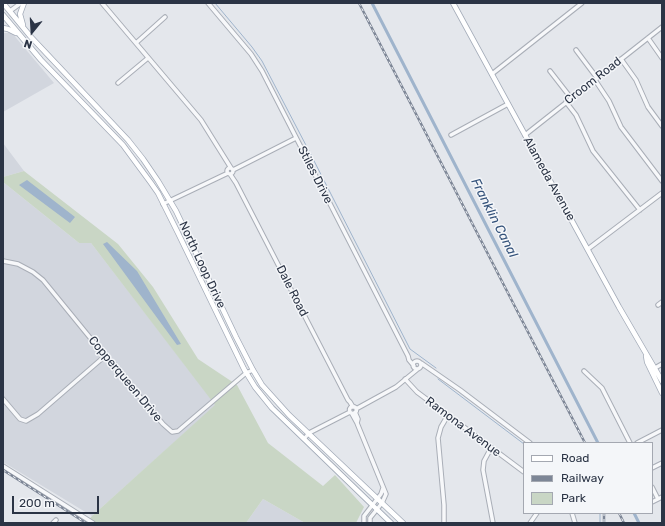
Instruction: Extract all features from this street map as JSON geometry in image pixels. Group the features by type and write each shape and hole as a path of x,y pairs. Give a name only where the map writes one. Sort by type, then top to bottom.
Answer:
{"main road":[{"path":"22,3 20,14 24,29"},
{"name":"Alameda Avenue","path":"452,3 646,355 662,381"},
{"name":"North Loop Drive","path":"6,5 24,29 115,126 143,159 170,201 253,370 262,385 279,405 403,523"},
{"path":"3,16 10,12"},
{"name":"North Loop Drive","path":"3,16 41,60 110,130 140,167 158,193 246,373 255,387 272,408 391,523"},
{"path":"3,28 19,34"},
{"path":"110,130 115,126"},
{"path":"205,289 212,286"},
{"name":"Alameda Avenue","path":"646,355 647,362 662,393"}],"street":[{"path":"10,12 22,3"},
{"name":"Dale Road","path":"102,3 204,124 225,160 348,400 348,403 353,410 386,494 382,503"},
{"name":"Stiles Drive","path":"208,3 251,54 262,71 410,362 414,366"},
{"path":"492,74 582,3"},
{"path":"136,43 165,17"},
{"name":"Croom Road","path":"525,135 662,27"},
{"path":"648,38 662,58"},
{"path":"576,50 609,101 620,127 662,180"},
{"path":"118,84 148,58"},
{"path":"621,59 636,80 648,107 662,126"},
{"path":"550,71 572,98"},
{"path":"566,102 576,115 594,150 640,210"},
{"path":"451,135 508,104"},
{"path":"163,204 296,138"},
{"path":"588,249 662,193"},
{"name":"Copperqueen Drive","path":"3,261 18,264 33,272 43,280 105,356 163,424 172,432 178,431 246,373 253,370"},
{"path":"658,305 662,302"},
{"path":"3,399 20,419 26,421 38,414 105,356"},
{"path":"408,356 460,390 529,442"},
{"path":"413,373 414,363 419,362"},
{"path":"304,439 309,433 396,387 415,373 421,366 419,362"},
{"path":"655,368 662,364"},
{"path":"414,366 419,368 427,367"},
{"path":"584,371 602,388 629,442"},
{"name":"Ramona Avenue","path":"405,379 417,392 523,471"},
{"path":"444,523 444,505 438,438 441,427 448,415"},
{"path":"639,442 662,430"},
{"path":"491,448 484,461 482,470 493,523"},
{"path":"653,468 662,463"},
{"path":"3,466 93,523"},
{"path":"364,523 364,516 382,492 383,488"},
{"path":"653,489 658,499"},
{"path":"653,502 662,497"},
{"path":"370,523 370,518 382,503"},
{"path":"530,523 536,514"},
{"path":"52,523 56,520"}],"shaded area":[{"path":"3,33 12,33 54,83 3,112"},
{"path":"3,143 24,171 3,177"},
{"path":"3,182 79,243 91,243 216,405 92,516 3,462"},
{"path":"263,499 305,523 246,523"}],"green space":[{"path":"24,171 118,244 153,287 198,359 237,385 268,443 323,486 335,475 364,507 356,523 305,523 263,499 246,523 86,523 215,405 91,243 79,243 3,182 3,177"}],"water":[{"path":"27,180 75,217 70,223 19,185"},
{"path":"107,242 137,271 181,344 177,345 103,244"}],"waterway":[{"path":"215,3 262,61 410,349 436,368"},
{"name":"Franklin Canal","path":"372,3 597,442"},
{"path":"438,379 523,443"},
{"path":"600,514 600,523"},
{"name":"Franklin Canal","path":"634,514 639,523"}],"railway":[{"path":"359,3 584,442"},
{"path":"3,470 86,523"},
{"path":"604,514 604,523"},
{"path":"620,514 624,523"}]}
